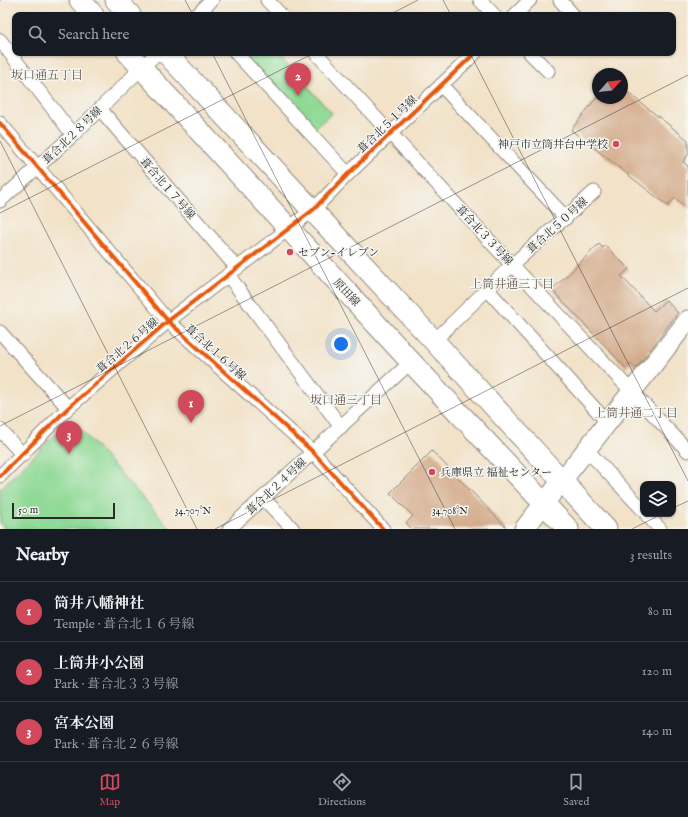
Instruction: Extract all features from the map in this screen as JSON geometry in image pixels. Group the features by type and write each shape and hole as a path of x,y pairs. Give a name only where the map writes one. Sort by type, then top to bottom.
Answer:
{"main road":[{"path":"80,0 90,12"},
{"path":"116,0 127,12"},
{"path":"169,56 313,210 606,529"},
{"name":"原田線","path":"135,60 411,362 568,529"}],"street":[{"path":"201,12 212,0"},
{"path":"267,0 278,12"},
{"path":"480,0 491,12"},
{"path":"518,12 530,0"},
{"path":"560,0 570,12"},
{"path":"0,40 12,56"},
{"path":"12,56 73,135"},
{"name":"葺合北２８号線","path":"1,197 37,168 100,109 135,60 148,56"},
{"path":"239,56 348,174"},
{"name":"葺合北３３号線","path":"319,56 512,265 688,451"},
{"name":"葺合北５１号線","path":"313,210 348,174 472,56"},
{"path":"536,56 548,71"},
{"path":"441,85 566,218"},
{"name":"葺合北１７号線","path":"100,109 232,271 340,427"},
{"name":"葺合北１６号線","path":"0,123 168,321 313,452 383,529"},
{"name":"葺合北５０号線","path":"434,341 512,265 594,192"},
{"name":"葺合北２６号線","path":"0,476 23,455 68,408 168,321 313,210"},
{"path":"487,290 607,422"},
{"path":"524,529 688,320"},
{"path":"0,332 68,408"},
{"name":"葺合北２４号線","path":"229,529 411,362"},
{"path":"0,430 23,455"},
{"path":"586,449 640,507"},
{"path":"263,498 293,529"},
{"path":"649,517 660,529"}],"green space":[{"path":"243,56 279,56 332,113 312,131"},
{"path":"71,419 171,529 5,529 0,523 0,489"}],"building":[{"path":"628,93 688,140 688,155 683,162 688,166 688,209 675,198 668,206 571,130 592,103 628,104"},
{"path":"599,244 603,248 605,245 629,269 621,276 654,311 666,300 678,313 636,368 630,363 626,368 552,290"},
{"name":"兵庫県立 福祉センター","path":"432,451 508,529 412,529 406,523 413,516 390,493"}],"cycle path":[{"path":"0,476 68,408 168,321 313,210 348,174 472,56"},
{"path":"0,123 168,321 313,452 383,529"}],"place":[{"name":"上筒井小公園","path":"298,96"},
{"name":"神戸市立筒井台中学校","path":"616,144"},
{"name":"セブン-イレブン","path":"290,252"},
{"name":"筒井八幡神社","path":"191,423"},
{"name":"宮本公園","path":"69,454"},
{"name":"兵庫県立 福祉センター","path":"432,472"}],"district":[{"name":"坂口通五丁目","path":"47,75"},
{"name":"上筒井通三丁目","path":"512,284"},
{"name":"坂口通三丁目","path":"346,400"},
{"name":"上筒井通二丁目","path":"636,413"}]}
